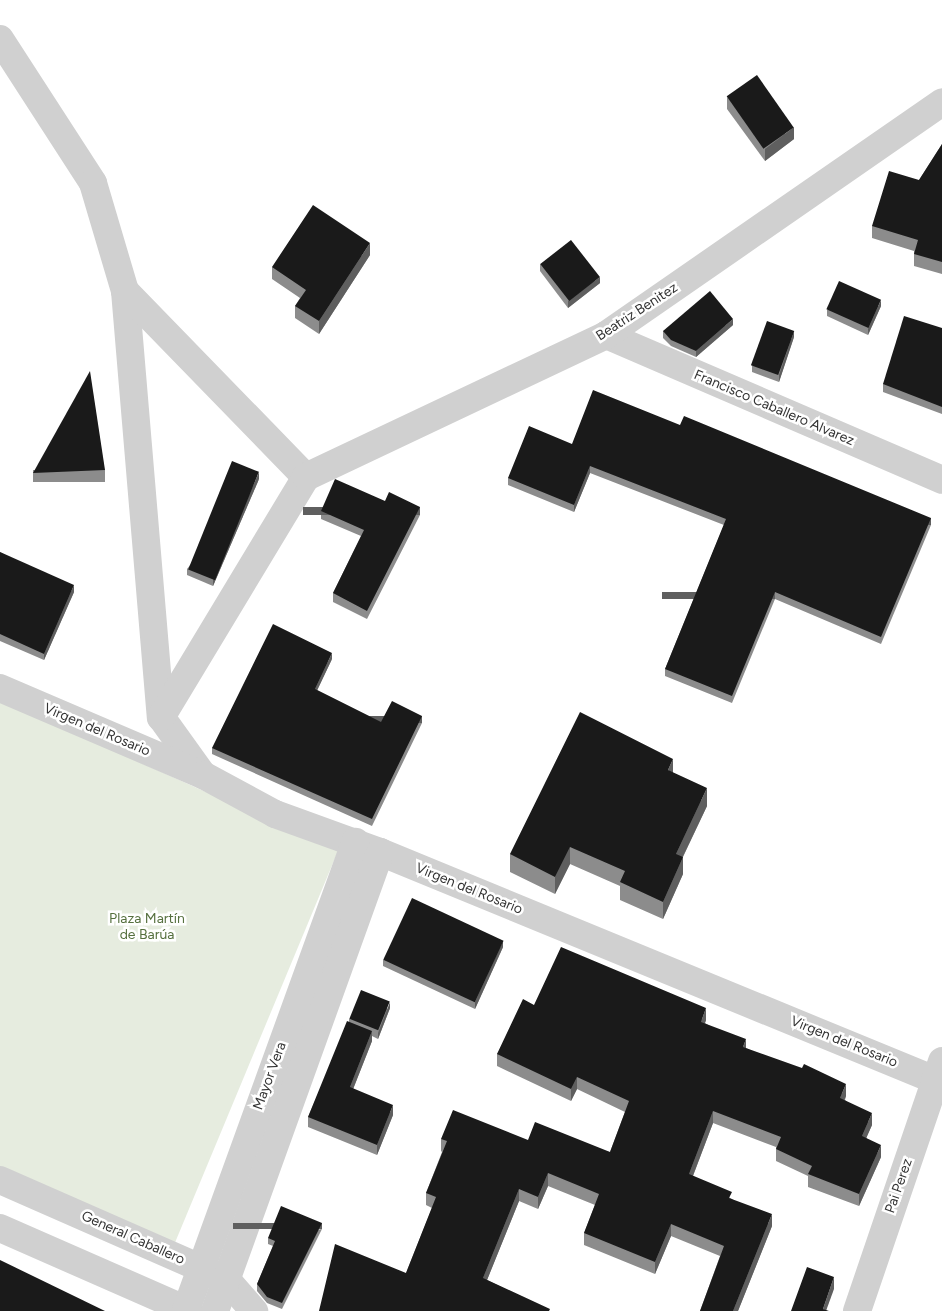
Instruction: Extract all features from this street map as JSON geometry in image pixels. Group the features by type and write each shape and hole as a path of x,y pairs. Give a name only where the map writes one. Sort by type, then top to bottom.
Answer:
{"street":[{"path":"0,39 93,183 125,291 161,717 203,775"},
{"name":"Beatriz Benitez","path":"306,477 606,335 942,102"},
{"path":"125,291 306,477 161,717"},
{"name":"Francisco Caballero Alvarez","path":"606,335 942,480"},
{"name":"Virgen del Rosario","path":"0,688 203,775 275,814 355,842 940,1074"},
{"name":"Mayor Vera","path":"187,1311 355,842"},
{"name":"Mayor Vera","path":"214,1311 380,852"},
{"name":"Pai Perez","path":"856,1311 940,1074"},
{"name":"General Caballero","path":"0,1180 226,1279 254,1311"},
{"path":"0,1228 187,1311"}],"green space":[{"name":"Plaza Martín de Barúa","path":"0,700 338,851 174,1245 0,1173"}],"building":[{"path":"757,75 794,127 763,149 727,96"},
{"path":"942,144 942,262 914,254 918,240 872,226 889,171 919,180"},
{"path":"313,205 370,243 319,321 295,306 306,290 272,267"},
{"path":"571,240 600,277 569,301 540,264"},
{"path":"839,281 881,300 868,328 826,309"},
{"path":"710,291 733,319 696,351 671,340 663,331"},
{"path":"904,316 942,328 942,407 883,384"},
{"path":"767,321 794,331 778,375 751,365"},
{"path":"90,371 105,470 33,473"},
{"path":"593,390 680,425 684,416 931,518 881,637 775,592 732,696 665,669 726,519 590,466 574,505 508,478 529,426 572,444"},
{"path":"232,461 259,472 215,580 188,569"},
{"path":"335,479 385,501 389,492 420,507 367,611 333,593 364,530 321,511"},
{"path":"0,552 74,585 44,654 0,634"},
{"path":"273,624 332,653 315,689 381,722 392,701 422,716 372,819 212,748"},
{"path":"580,712 673,759 668,770 707,788 676,854 683,857 663,902 620,882 625,871 570,847 555,877 510,854"},
{"path":"412,898 504,941 475,1002 383,960"},
{"path":"561,947 706,1008 701,1022 746,1039 743,1047 802,1068 804,1064 846,1084 840,1098 872,1113 862,1136 881,1145 859,1194 808,1174 812,1166 776,1149 781,1137 713,1111 689,1174 732,1192 729,1198 772,1214 733,1311 700,1311 724,1246 671,1224 655,1262 584,1233 599,1194 548,1173 538,1197 519,1189 483,1278 550,1309 549,1311 319,1311 335,1244 406,1273 436,1197 426,1193 447,1141 441,1139 453,1110 528,1140 535,1122 610,1152 629,1101 577,1077 571,1089 497,1054 523,999 534,1005"},
{"path":"361,990 390,1002 378,1030 349,1019"},
{"path":"347,1021 372,1031 350,1087 393,1105 377,1145 308,1117"},
{"path":"281,1206 322,1223 282,1303 267,1297 257,1284 275,1241 268,1238"},
{"path":"0,1260 105,1311 0,1311"},
{"path":"807,1267 834,1277 823,1309 829,1311 791,1311"}]}
